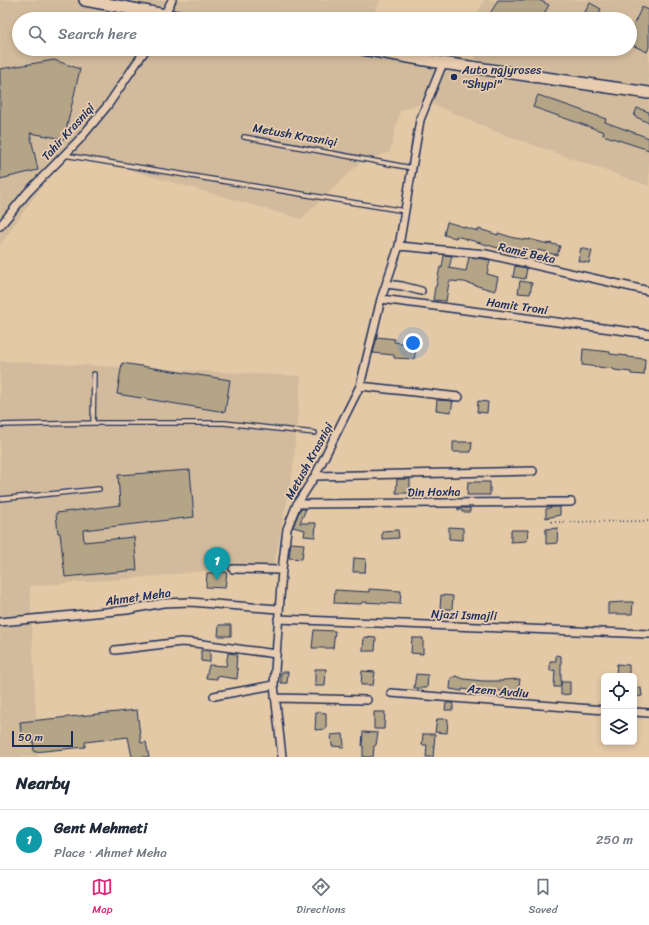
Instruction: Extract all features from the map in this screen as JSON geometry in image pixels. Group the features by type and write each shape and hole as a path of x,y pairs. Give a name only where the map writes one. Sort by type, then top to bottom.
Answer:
{"main road":[{"path":"85,0 140,12"},
{"path":"403,56 649,93"}],"street":[{"path":"166,12 172,0"},
{"name":"Tahir Krasniqi","path":"0,226 27,193 79,140 108,105 141,56"},
{"name":"Metush Krasniqi","path":"282,757 274,685 278,609 287,529 297,504 315,476 360,386 386,284 399,246 420,120 443,63"},
{"name":"Ramë Beka","path":"399,246 486,254 649,291"},
{"path":"386,284 421,291"},
{"name":"Hamit Troni","path":"382,299 649,334"},
{"path":"360,386 459,397"},
{"path":"315,476 533,471"},
{"name":"Din Hoxha","path":"297,504 571,502"},
{"path":"233,569 282,570"},
{"name":"Ahmet Meha","path":"0,622 127,610 163,603 190,602 278,609"},
{"name":"Njazi Ismajli","path":"278,619 649,634"},
{"path":"115,650 181,642 276,654"},
{"path":"214,696 274,685"},
{"name":"Azem Avdiu","path":"391,693 601,710"},
{"path":"275,698 367,700"},
{"path":"637,712 649,713"}],"lane":[{"name":"Metush Krasniqi","path":"244,137 412,168"},
{"path":"64,155 405,211"},
{"path":"93,423 94,374"},
{"path":"0,426 93,423 224,423 315,433"},
{"path":"0,499 99,489"}],"path":[{"path":"551,522 649,521"}],"shaded area":[{"path":"0,0 381,0 374,12 12,12 12,56 418,56 480,68 475,56 637,56 637,12 478,12 484,0 649,0 649,186 502,134 427,102 400,111 390,152 360,163 301,219 66,152 0,245"},
{"path":"0,361 301,376 293,471 274,564 149,577 30,586 38,757 0,757"}],"building":[{"path":"498,0 539,0 549,5 545,12 491,12"},
{"path":"590,3 601,9 600,12 585,12"},
{"path":"642,7 649,10 649,47 647,52 637,47 637,17"},
{"path":"54,60 80,69 64,139 30,133 38,170 0,179 0,69"},
{"path":"538,95 606,119 605,122 649,138 649,150 603,135 604,132 533,107"},
{"path":"637,108 649,112 649,123 634,116"},
{"path":"447,222 478,231 479,229 498,235 498,233 514,238 529,239 560,246 557,255 522,248 521,252 505,248 505,250 456,236 456,238 444,235"},
{"path":"581,248 592,251 589,263 578,261"},
{"path":"444,255 452,256 449,268 466,271 469,257 490,260 487,274 498,277 495,291 464,282 450,281 446,301 433,300"},
{"path":"515,266 527,268 525,279 513,277"},
{"path":"520,281 532,283 530,294 518,293"},
{"path":"377,337 395,339 394,342 417,345 414,359 394,358 394,355 373,353"},
{"path":"583,349 610,352 610,354 645,359 644,375 582,365"},
{"path":"122,363 230,380 225,412 117,394"},
{"path":"437,400 453,401 451,412 436,410"},
{"path":"478,401 488,402 487,413 477,412"},
{"path":"453,442 472,442 471,452 453,452"},
{"path":"190,470 194,517 83,530 84,542 134,537 137,570 65,577 56,513 120,505 118,475"},
{"path":"397,479 410,479 410,493 396,493"},
{"path":"468,482 490,482 490,495 467,495"},
{"path":"560,507 560,515 546,518 546,509"},
{"path":"458,508 470,508 470,512 462,512 462,510 458,510"},
{"path":"300,509 306,509 300,523 316,523 315,537 304,536 305,530 293,527"},
{"path":"449,527 463,528 463,540 449,539"},
{"path":"558,528 557,543 546,544 546,529"},
{"path":"398,530 399,538 382,539 382,531"},
{"path":"511,530 528,530 527,541 511,542"},
{"path":"291,543 304,544 302,559 289,558"},
{"path":"354,558 366,559 365,572 353,572"},
{"path":"227,572 225,588 206,587 207,573"},
{"path":"369,589 401,591 400,604 362,602 361,604 334,603 335,590 369,592"},
{"path":"441,595 453,596 452,609 440,609"},
{"path":"633,602 632,614 608,614 608,603"},
{"path":"219,625 231,625 231,636 218,636"},
{"path":"314,630 335,631 333,648 312,648"},
{"path":"364,637 376,638 375,651 363,651"},
{"path":"412,638 423,638 423,654 411,653"},
{"path":"201,650 210,651 210,662 201,661"},
{"path":"228,653 237,654 237,679 217,676 217,679 206,678 209,665 226,666"},
{"path":"556,655 561,656 561,682 570,682 570,694 561,695 561,687 554,687 555,670 550,671 550,661 556,661"},
{"path":"617,664 629,665 629,673 616,673"},
{"path":"315,669 326,669 325,686 315,686"},
{"path":"362,671 375,672 373,685 361,685"},
{"path":"281,672 288,672 287,683 281,683"},
{"path":"416,674 428,675 427,688 414,688"},
{"path":"456,676 464,679 483,681 520,679 518,692 502,693 502,691 476,691 462,689 462,691 450,689 451,678"},
{"path":"637,688 641,688 642,696 637,697"},
{"path":"446,703 453,703 453,710 445,710"},
{"path":"137,710 141,743 146,742 149,757 132,757 128,737 85,742 85,747 34,752 33,740 22,741 20,722"},
{"path":"316,712 326,713 326,729 315,730"},
{"path":"374,712 385,712 384,729 374,729"},
{"path":"437,719 448,719 447,733 435,732"},
{"path":"363,732 378,733 376,745 374,746 373,757 363,757"},
{"path":"343,734 344,747 332,746 331,735"},
{"path":"423,734 435,734 433,757 426,757 427,745 422,745"}],"place":[{"name":"Auto ngjyroses \"Shypi\"","path":"454,77"},
{"name":"Gent Mehmeti","path":"217,580"}]}
